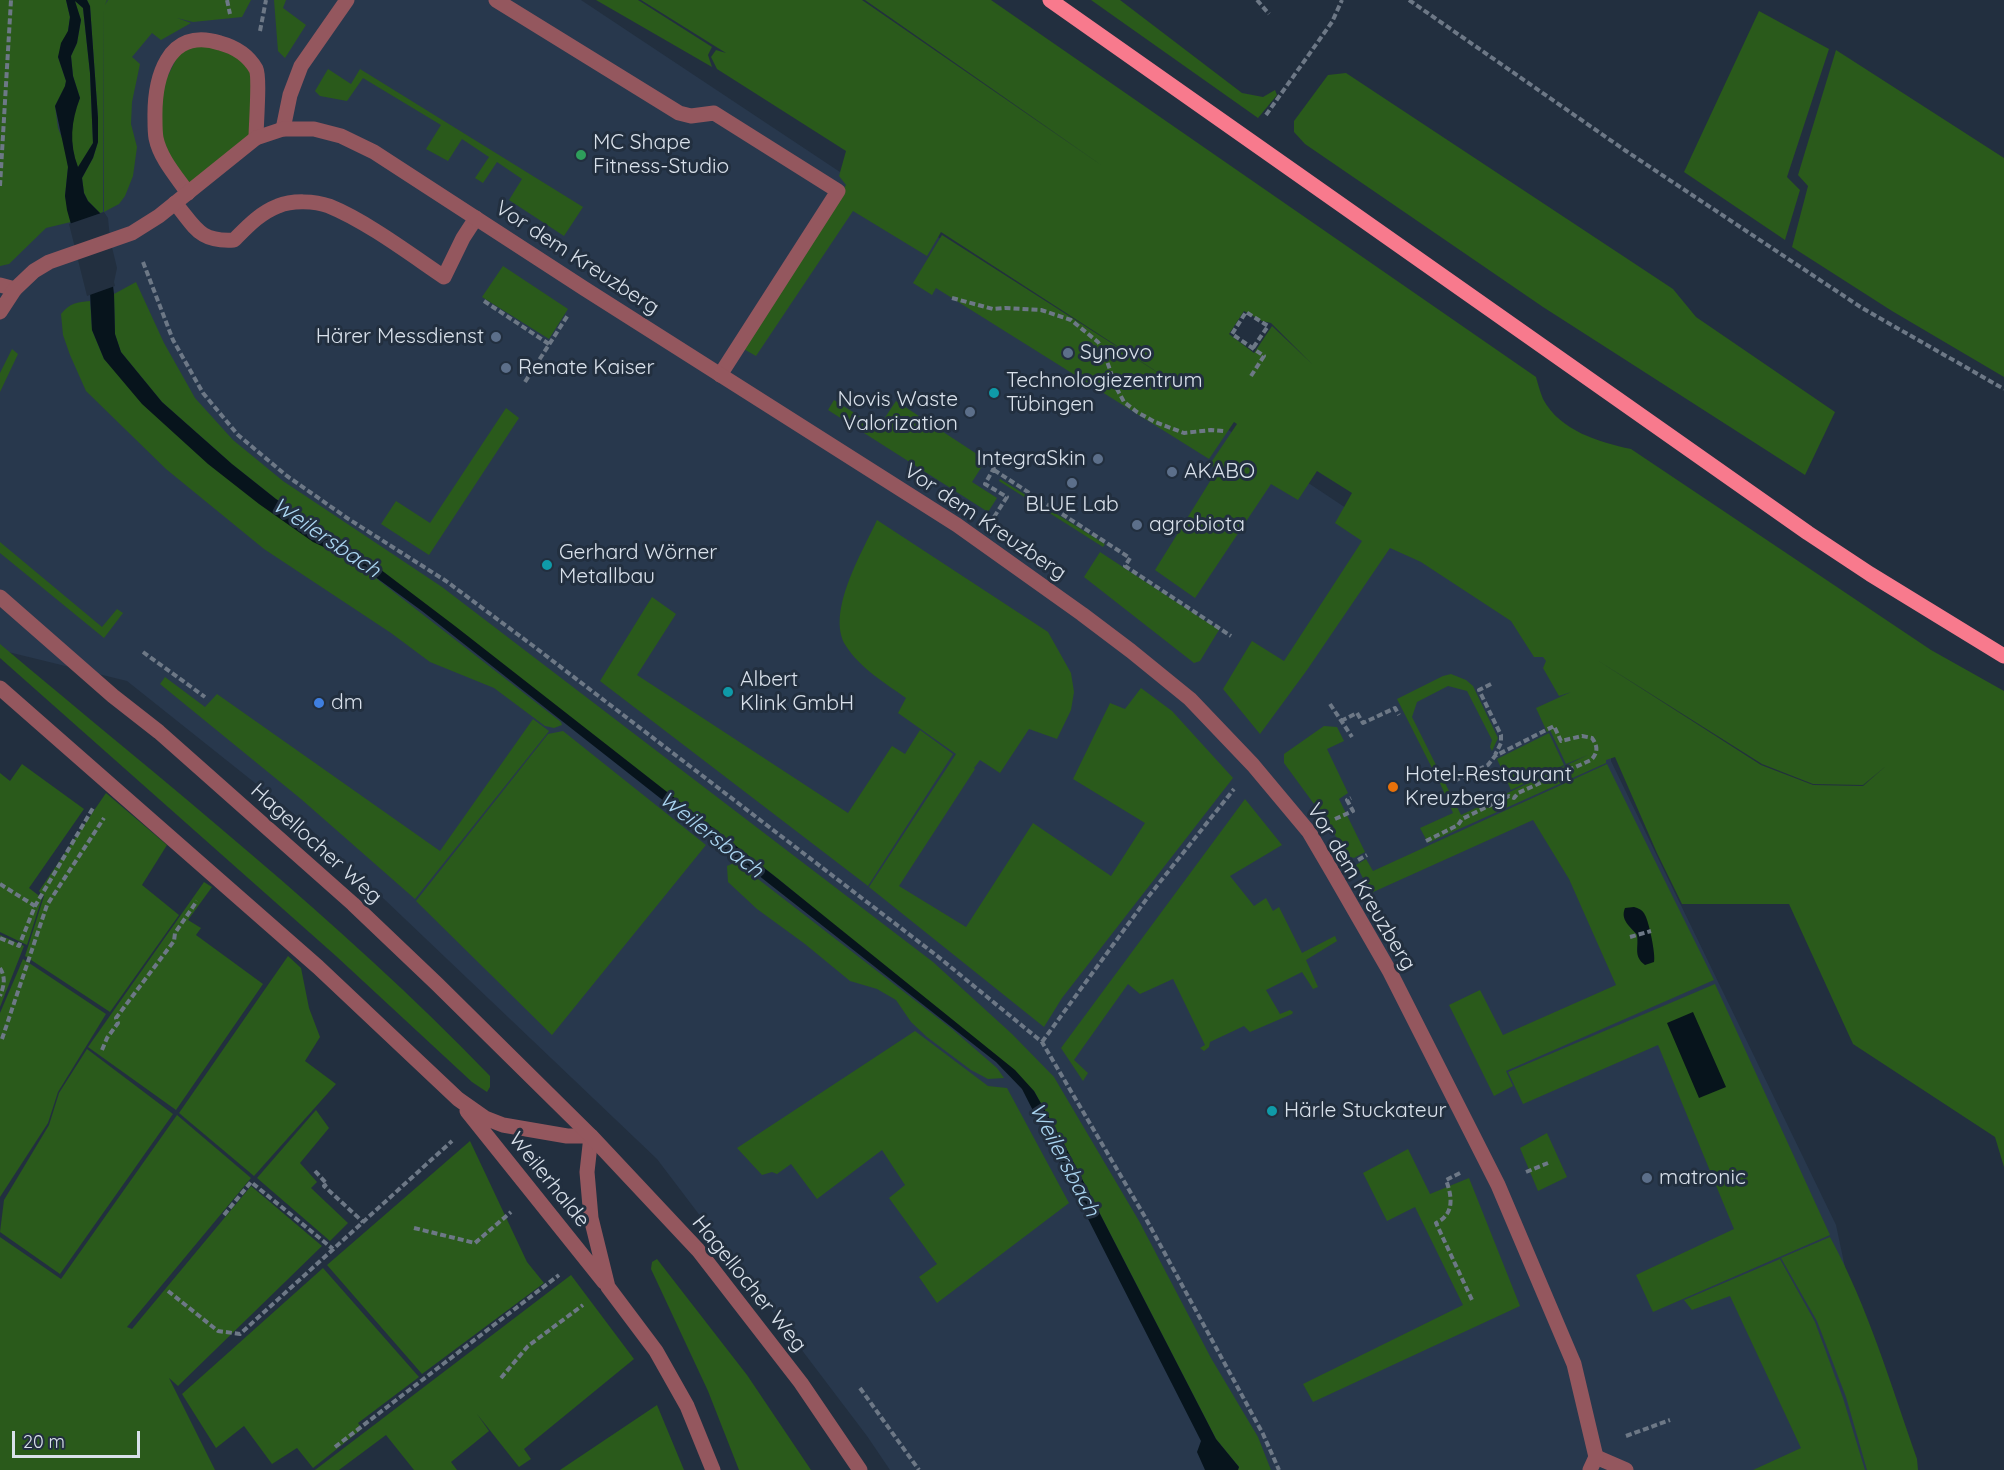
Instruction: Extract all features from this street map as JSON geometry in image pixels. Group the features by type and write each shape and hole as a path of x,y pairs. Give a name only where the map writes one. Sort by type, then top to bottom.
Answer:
{"main road":[{"path":"1050,0 1808,533 2004,656"}],"street":[{"path":"283,129 290,95 301,66 347,0"},
{"path":"496,0 679,113 691,116 714,113 838,191 720,375"},
{"path":"188,193 164,159 156,138 154,102 159,76 166,58 184,43 199,39 230,46 243,53 257,71 256,138"},
{"name":"Vor dem Kreuzberg","path":"0,312 7,287 49,262 125,236 159,216 256,138 283,129 315,129 340,136 374,152 979,540 1082,614 1173,685 1206,715 1253,765 1309,832 1334,873 1390,972 1498,1185 1574,1364 1593,1463"},
{"path":"175,203 202,235 217,241 234,240 260,215 280,205 303,202 326,205 350,216 444,277 463,238 476,218"},
{"name":"Hagellocher Weg","path":"0,597 113,696 159,732 353,904 591,1136 698,1250 801,1383 860,1470"},
{"path":"0,688 318,966 458,1099 485,1118 503,1125 567,1136 591,1136"},
{"name":"Weilerhalde","path":"458,1099 656,1351 687,1406 713,1470"},
{"name":"Weilerhalde","path":"591,1136 587,1172 591,1218 608,1287"},
{"path":"1593,1463 1626,1470"}],"path":[{"path":"0,186 11,0"},
{"path":"1257,0 1269,14"},
{"path":"1248,140 1332,22 1342,0"},
{"path":"1408,0 1626,151 1862,308 2004,389"},
{"path":"125,236 173,340 203,393 238,435 295,482 446,581 532,645 936,955 1042,1042 1145,1217 1263,1434 1279,1470"},
{"path":"952,298 993,309 1041,310 1071,320 1098,342 1120,395 1124,402 1137,412 1184,433 1224,431"},
{"path":"484,301 549,344"},
{"path":"525,382 571,311"},
{"path":"1251,376 1264,356 1232,334 1246,312 1268,326 1253,348"},
{"path":"979,540 1007,497 985,484 995,468 1130,558 1125,566 1231,636"},
{"path":"143,652 205,697"},
{"path":"1449,775 1452,782 1488,765 1501,743 1501,735 1479,690 1491,684"},
{"path":"1330,704 1352,737"},
{"path":"1341,721 1357,713 1363,723 1395,708 1399,715"},
{"path":"1426,841 1458,825 1462,819 1471,814 1509,796 1514,798 1518,793 1591,760 1597,752 1592,738 1582,736 1561,741 1554,726 1495,756"},
{"path":"1042,1042 1148,897 1253,765"},
{"path":"0,938 19,946 35,906 109,781"},
{"path":"2,1039 47,905 121,792"},
{"path":"1328,822 1353,811 1347,800 1351,798"},
{"path":"0,884 35,906"},
{"path":"102,1050 107,1038 118,1023 116,1018 174,941 175,933 187,915"},
{"path":"1630,937 1651,931"},
{"path":"0,968 5,984 0,996"},
{"path":"168,1291 218,1331 240,1334 455,1138"},
{"path":"315,1171 327,1184 324,1186 363,1222"},
{"path":"1446,1180 1451,1203 1442,1221 1437,1223 1472,1300"},
{"path":"224,1215 251,1182 333,1249"},
{"path":"414,1228 475,1243 502,1219"},
{"path":"335,1447 583,1256"},
{"path":"501,1378 528,1346 581,1306"},
{"path":"860,1388 919,1470"},
{"path":"1646,1429 1670,1420"}],"shaded area":[{"path":"0,0 581,0 1611,684 1611,761 1836,1225 1888,1470 890,1470 867,1436 657,1159 299,818 127,681 0,650"}],"green space":[{"path":"0,0 66,0 70,17 68,31 58,57 66,81 55,106 68,167 65,196 71,222 46,228 9,264 0,266"},
{"path":"74,0 83,8 90,73 93,143 78,168 73,150 72,133 74,116 80,98 73,76 71,56 77,43 81,20"},
{"path":"87,0 107,0 105,5 108,0 251,0 242,17 193,22 177,18 191,23 161,40 152,33 132,57 140,64 132,102 131,124 137,147 133,176 119,204 104,212 104,5 103,212 100,213 88,201 84,193 82,178 93,158 98,142 90,6"},
{"path":"274,0 286,0 283,8 306,25 285,58 278,51"},
{"path":"596,0 638,0 712,47 708,55 712,67"},
{"path":"641,0 862,0 1104,167 865,0 991,0 1536,377 1543,399 1550,410 1570,427 1594,439 1631,449 1931,650 2004,691 2004,1167 1995,1137 1853,1044 1789,904 1682,904 1615,757 1428,843 1420,828 1453,813 1439,781 1443,779 1461,815 1588,755 1566,764 1550,730 1547,732 1536,708 1571,692 1559,696 1543,668 1546,661 1543,657 1534,657 1511,621 1421,562 1390,548 1307,670 1260,734 1223,689 1252,641 1284,661 1362,541 1335,523 1352,493 1317,471 1298,500 1271,484 1195,598 1155,570 1217,470 1210,464 1237,424 1234,422 1209,459 936,288 932,295 913,283 942,235 1182,388 941,232 927,256 853,211 756,356 742,348 846,185 839,176 846,151 717,69 711,57 716,50 726,53","holes":["1244,311 1262,321 1271,323 1312,364 1272,326 1254,353 1229,334","1597,660 1762,764 1813,784 1863,785 1886,766 1863,786 1813,785 1761,765"]},
{"path":"1091,0 1120,0 1242,93 1263,97 1275,90 1277,95 1258,118"},
{"path":"1759,11 1829,49 1787,177 1800,190 1785,240 1684,172"},
{"path":"215,41 257,71 256,138 188,193 164,159 155,102 184,43"},
{"path":"1836,50 2004,158 2004,377 1892,311 1792,247 1808,186 1798,175"},
{"path":"328,69 351,84 360,69 583,207 564,236 509,200 522,179 497,162 483,183 475,178 489,157 462,139 448,161 426,149 441,125 363,78 347,101 320,96 315,91"},
{"path":"1346,73 1673,289 1696,317 1835,412 1805,475 1543,307 1305,144 1294,132 1294,121 1328,75"},
{"path":"503,266 568,309 549,339 482,297"},
{"path":"136,282 164,343 195,398 233,440 283,481 442,587 933,962 1012,1034 1054,1077 1139,1221 1211,1358 1258,1437 1271,1470 1238,1470 1239,1467 1216,1439 1064,1144 1034,1091 777,878 368,560 276,499 232,464 162,402 121,352 115,334 114,294"},
{"path":"90,301 92,330 104,359 345,557 363,568 562,725 554,728 545,726 494,688 430,662 391,633 264,549 166,469 86,391 63,335 61,314 74,304"},
{"path":"12,349 18,354 0,392 0,373"},
{"path":"834,400 878,428 896,401 986,460 972,482 997,498 988,512 828,410"},
{"path":"506,408 519,418 429,555 381,524 396,501 430,523"},
{"path":"1000,479 1105,544 1103,547 999,481"},
{"path":"877,520 1048,632 1071,673 1074,692 1071,710 1057,739 1029,729 1000,773 980,760 899,886 966,927 1033,823 1111,876 1145,823 1073,779 1110,703 1125,709 1141,688 1172,711 1233,778 1062,998 1044,1027 869,887 956,754 898,713 906,698 873,675 846,646 841,632 840,617 848,582"},
{"path":"0,542 102,627 117,609 123,613 104,638 0,553"},
{"path":"1100,552 1219,630 1200,661 1194,663 1084,577"},
{"path":"652,597 676,614 637,675 848,813 892,746 905,754 920,730 953,754 868,886 600,681"},
{"path":"0,644 251,854 373,962 490,1076 490,1087 487,1092 472,1082 336,956 0,658"},
{"path":"1451,674 1466,680 1473,686 1498,738 1492,751 1490,747 1492,740 1467,691 1448,686 1417,702 1412,717 1436,765 1432,768 1397,699"},
{"path":"165,677 205,707 217,694 440,851 533,719 549,731 415,899 301,799 160,684"},
{"path":"1324,726 1337,727 1344,741 1327,749 1348,793 1339,799 1365,852 1354,858 1348,856 1325,819 1284,763 1284,754"},
{"path":"563,731 706,845 552,1035 416,901 548,734"},
{"path":"1549,733 1564,765 1511,790 1497,759"},
{"path":"22,764 84,809 29,888 42,898 27,945 0,932 0,773 10,781"},
{"path":"1607,764 1714,980 1506,1071 1513,1086 1494,1096 1449,1005 1480,990 1503,1035 1616,985 1569,879 1533,820 1371,893 1356,865 1366,859 1373,871"},
{"path":"106,793 167,845 142,885 179,915 110,1012 25,956 44,896 39,891"},
{"path":"1245,799 1282,845 1230,876 1254,906 1266,898 1273,911 1279,907 1302,953 1335,936 1337,941 1306,960 1318,987 1313,989 1302,972 1266,990 1280,1014 1290,1010 1292,1014 1250,1032 1244,1026 1210,1042 1209,1047 1204,1051 1200,1048 1205,1045 1173,979 1140,994 1128,984 1074,1060 1088,1073 1083,1081 1061,1048"},
{"path":"736,862 952,1029 997,1068 1004,1078 988,1079 971,1070 927,1037 911,1022 896,1000 877,989 850,981 757,909 728,882 727,866"},
{"path":"204,882 212,887 188,920 201,928 196,935 263,984 176,1110 88,1047"},
{"path":"0,935 24,946 0,1007"},
{"path":"288,956 301,968 309,1008 320,1037 305,1061 336,1084 254,1176 179,1113"},
{"path":"23,959 106,1014 58,1092 48,1123 0,1197 0,1013"},
{"path":"1715,984 1830,1235 1653,1312 1636,1275 1734,1229 1658,1045 1523,1104 1508,1072"},
{"path":"915,1031 988,1086 1007,1088 1069,1203 937,1303 919,1277 937,1264 889,1198 905,1185 882,1150 817,1199 791,1164 777,1174 772,1172 762,1175 737,1148"},
{"path":"87,1049 173,1114 60,1274 0,1232 4,1200 49,1125 59,1093"},
{"path":"316,1110 329,1128 300,1163 317,1182 311,1188 348,1223 330,1241 257,1178"},
{"path":"177,1115 251,1178 127,1327 132,1329 251,1186 322,1246 178,1386 169,1378 215,1470 0,1470 0,1237 61,1279"},
{"path":"1547,1133 1567,1177 1538,1191 1520,1148"},
{"path":"470,1141 527,1262 544,1283 422,1374 327,1265"},
{"path":"1408,1149 1430,1194 1469,1178 1520,1306 1313,1402 1303,1384 1463,1305 1415,1207 1387,1221 1363,1173"},
{"path":"1830,1237 1856,1291 1878,1346 1917,1459 1918,1470 1867,1470 1846,1397 1817,1321 1781,1258"},
{"path":"657,1259 747,1375 811,1470 739,1470 708,1391 651,1269 652,1262"},
{"path":"1780,1259 1815,1322 1843,1398 1865,1470 1753,1470 1801,1448 1730,1296 1692,1310 1684,1300"},
{"path":"323,1268 419,1377 358,1423 362,1429 313,1468 297,1448 272,1464 244,1426 216,1448 182,1394"},
{"path":"571,1275 634,1359 524,1449 531,1459 519,1467 477,1414 489,1431 451,1462 457,1470 414,1470 386,1435 339,1470 315,1470"},
{"path":"657,1405 684,1470 560,1470"}],"water":[{"name":"Weilersbach","path":"66,0 87,0 90,6 98,142 93,158 82,178 84,193 88,201 105,218 114,294 115,334 121,352 162,402 232,464 276,499 368,560 455,626 777,878 1015,1070 1034,1091 1064,1144 1216,1439 1239,1467 1238,1470 1205,1470 1197,1452 1201,1441 1022,1089 996,1062 422,611 363,568 313,542 208,464 142,404 104,359 92,330 90,292 67,210 65,196 68,167 55,106 66,81 58,57 61,43 68,31 70,17","holes":["75,1 83,8 90,73 93,143 78,167 73,149 72,132 80,98 73,76 71,56 77,43 81,20"]},
{"path":"1634,907 1644,913 1652,938 1654,962 1645,965 1638,955 1637,935 1626,923 1624,916 1625,908"},
{"path":"1693,1012 1726,1087 1699,1098 1667,1023"}],"pier":[{"path":"104,212 108,218 117,268 115,286 87,296 69,224"}],"place":[{"name":"MC Shape Fitness-Studio","path":"581,155"},
{"name":"Härer Messdienst","path":"496,337"},
{"name":"Synovo","path":"1068,353"},
{"name":"Renate Kaiser","path":"506,368"},
{"name":"Technologiezentrum Tübingen","path":"994,393"},
{"name":"Novis Waste Valorization","path":"970,412"},
{"name":"IntegraSkin","path":"1098,459"},
{"name":"AKABO","path":"1172,472"},
{"name":"BLUE Lab","path":"1072,483"},
{"name":"agrobiota","path":"1137,525"},
{"name":"Gerhard Wörner Metallbau","path":"547,565"},
{"name":"Albert Klink GmbH","path":"728,692"},
{"name":"dm","path":"319,703"},
{"name":"Hotel-Restaurant Kreuzberg","path":"1393,787"},
{"name":"Härle Stuckateur","path":"1272,1111"},
{"name":"matronic","path":"1647,1178"}]}
